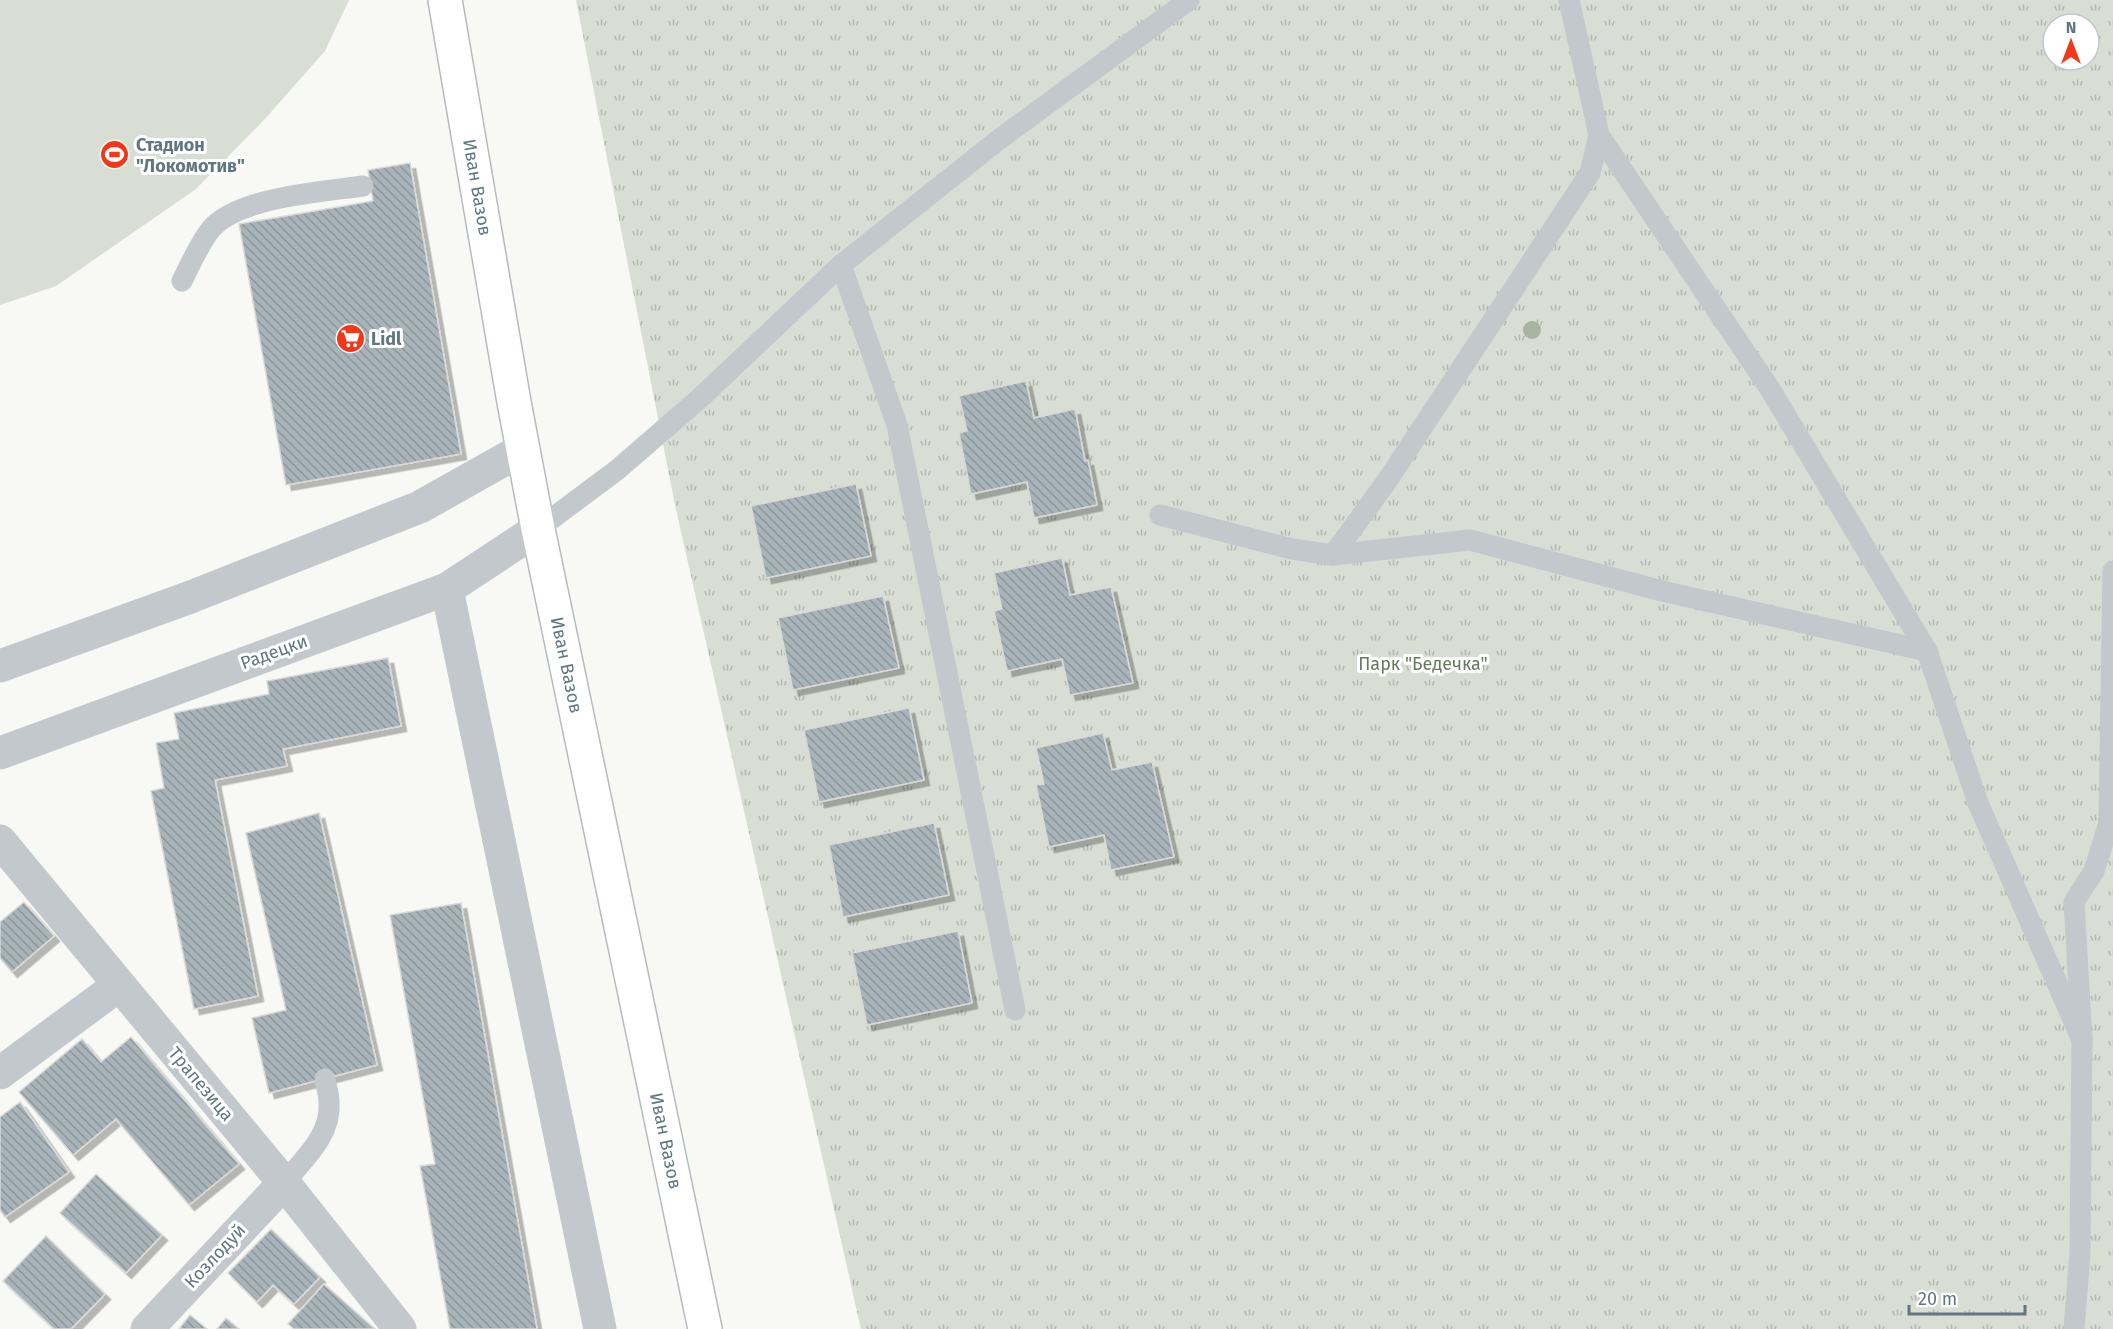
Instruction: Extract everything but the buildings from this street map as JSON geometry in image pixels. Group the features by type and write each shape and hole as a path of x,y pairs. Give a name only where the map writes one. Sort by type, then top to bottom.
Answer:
{"main road":[{"name":"Иван Вазов","path":"445,0 538,529 705,1329"}],"street":[{"path":"0,666 188,598 420,507 523,449"},
{"name":"Радецки","path":"0,753 447,589 538,529"},
{"path":"447,589 600,1329"},
{"name":"Трапезица","path":"0,841 284,1184 400,1329"},
{"path":"0,1074 118,985"},
{"name":"Козлодуй","path":"147,1329 284,1184"}],"lane":[{"path":"538,529 617,470 675,420 842,265 997,141 1189,0"},
{"path":"1569,0 1599,135 1770,389 1927,651 1978,803 2082,1040"},
{"path":"1333,555 1387,481 1590,173 1599,135"},
{"path":"182,281 212,228 231,213 262,202 363,186"},
{"path":"842,265 897,425 1015,1011"},
{"path":"1160,515 1293,549 1333,555 1470,540 1662,591 1927,651"},
{"path":"2073,1329 2080,1253 2082,1040 2074,903 2094,871 2109,823 2113,572"},
{"path":"284,1184 325,1132 330,1103 325,1079"}],"green space":[{"name":"Стадион \"Локомотив\"","path":"0,0 349,0 325,51 263,121 196,189 56,286 0,305"},
{"name":"Парк \"Бедечка\"","path":"576,0 2113,0 2113,1329 861,1329 675,505"}],"place":[{"name":"Стадион \"Локомотив\"","path":"115,155"},
{"name":"Lidl","path":"350,339"}]}
